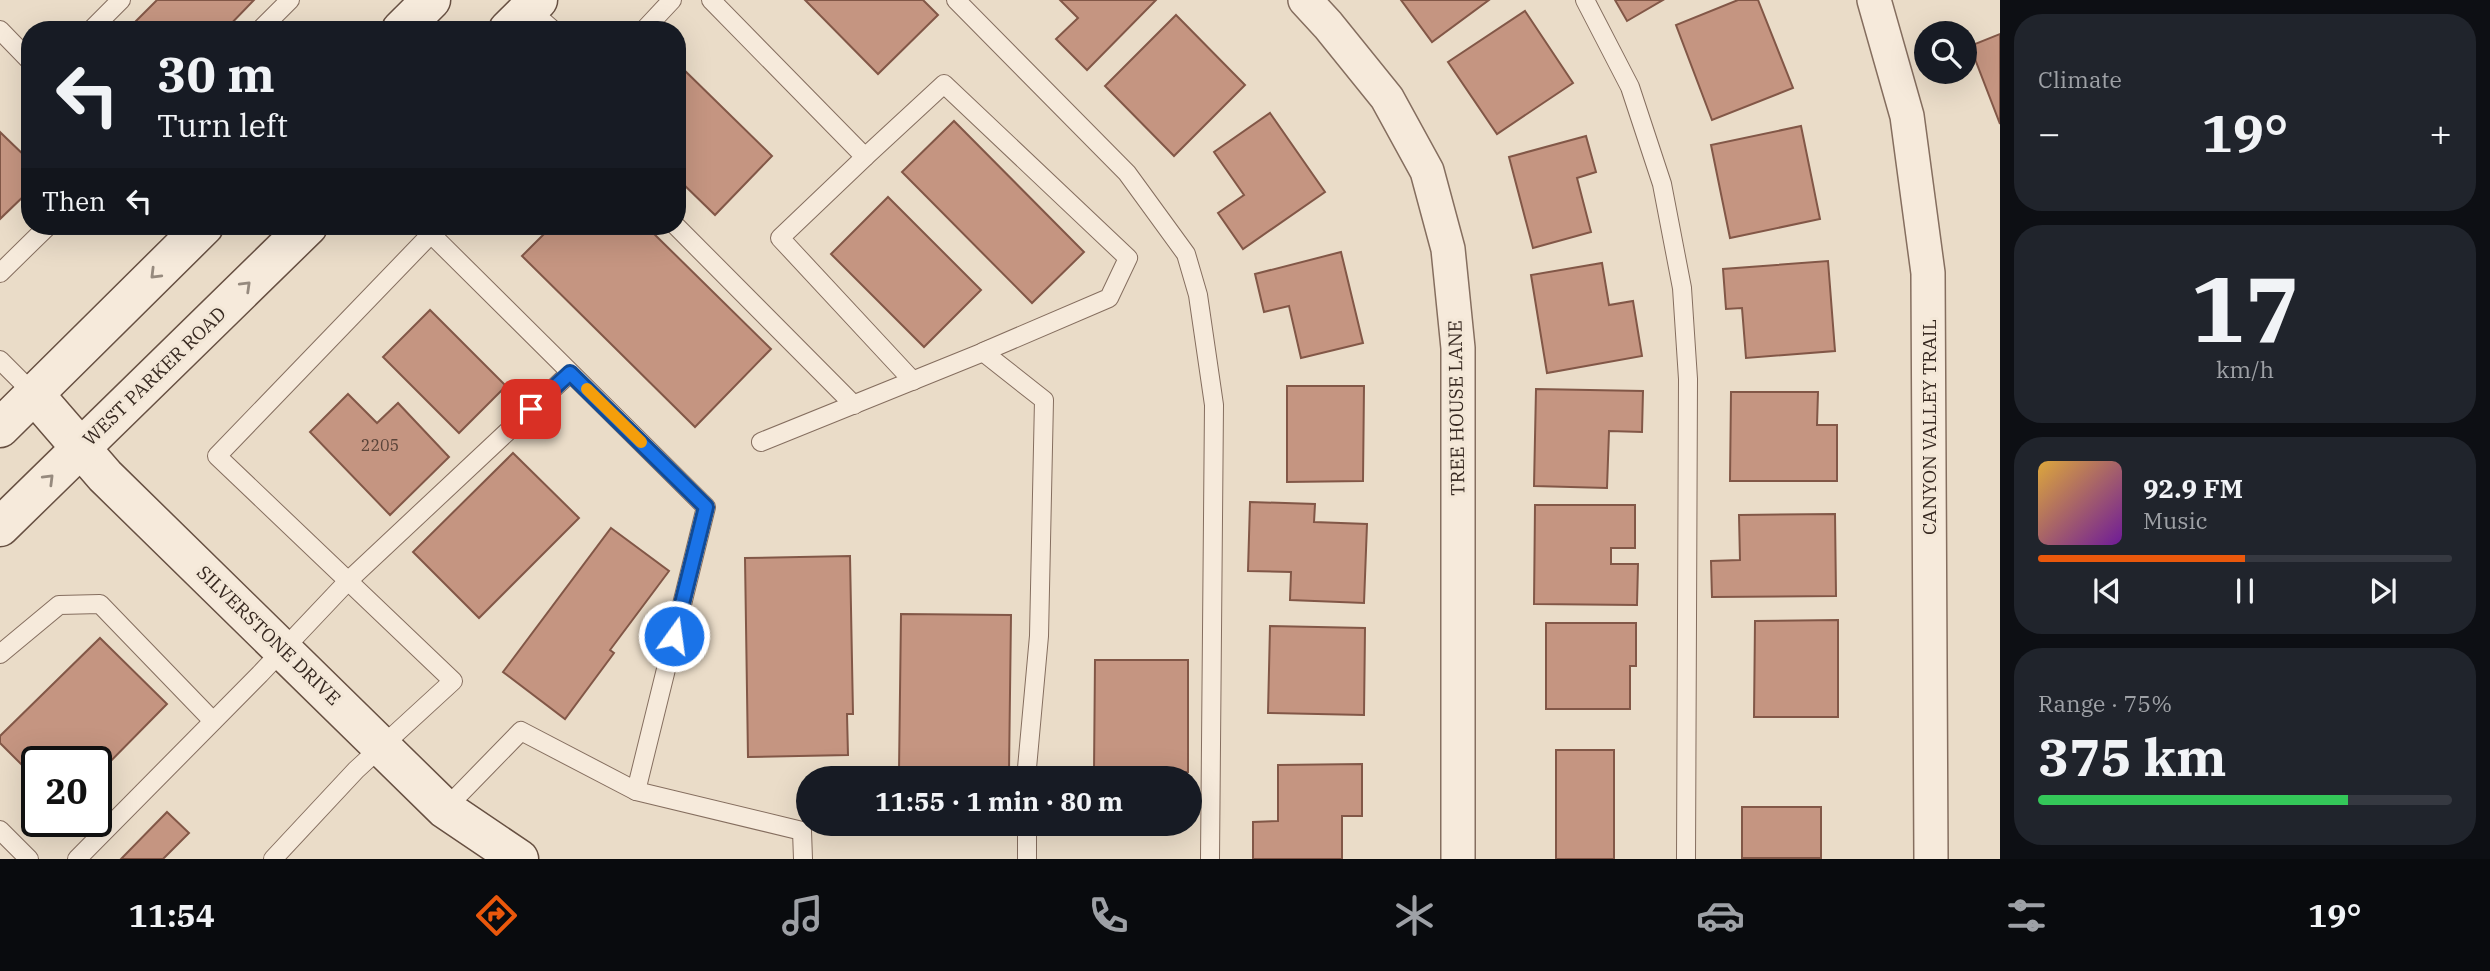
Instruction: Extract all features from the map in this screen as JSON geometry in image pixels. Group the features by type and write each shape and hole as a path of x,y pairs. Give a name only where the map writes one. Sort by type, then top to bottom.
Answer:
{"main road":[{"path":"410,21 432,0"},
{"path":"0,428 195,235"},
{"name":"WEST PARKER ROAD","path":"0,527 298,235"},
{"name":"SILVERSTONE DRIVE","path":"34,394 106,476 445,809 519,859"}],"street":[{"name":"TREE HOUSE LANE","path":"1305,0 1387,98 1427,172 1448,249 1458,348 1458,859"},
{"name":"CANYON VALLEY TRAIL","path":"1874,0 1907,116 1928,273 1931,859"}],"lane":[{"path":"100,21 121,0"},
{"path":"269,21 290,0"},
{"path":"652,21 672,0"},
{"path":"711,0 865,158"},
{"path":"956,0 1128,173 1186,254 1194,281 1214,405 1210,859"},
{"path":"1586,0 1634,99 1662,184 1682,288 1688,379 1686,859"},
{"path":"0,30 21,52"},
{"path":"761,442 991,349 1109,298 1128,258 944,84 780,238 913,380"},
{"path":"0,273 39,235"},
{"path":"273,859 356,771 453,681 218,456 424,235"},
{"path":"438,235 570,373 706,507 636,791"},
{"path":"685,235 854,405"},
{"path":"991,349 983,352 1044,400 1039,636 1027,766"},
{"path":"0,360 34,394"},
{"path":"76,859 213,722 348,581 570,373"},
{"path":"0,654 59,605 100,604 213,722"},
{"path":"445,809 521,731 636,791 802,831 803,859"},
{"path":"0,830 29,859"},
{"path":"1027,836 1027,859"}],"building":[{"path":"157,0 254,0 234,21 136,21"},
{"path":"805,0 923,0 938,15 878,74"},
{"path":"1060,0 1156,0 1087,70 1056,39 1078,18"},
{"path":"1401,0 1489,0 1432,42"},
{"path":"1615,0 1663,0 1627,21"},
{"path":"1738,0 1758,0 1793,88 1712,120 1676,25"},
{"path":"1525,11 1573,83 1497,134 1448,62"},
{"path":"1176,15 1245,85 1174,156 1105,86"},
{"path":"2000,34 2000,124 1977,64 1977,43"},
{"path":"686,72 772,156 715,215 686,187"},
{"path":"1270,113 1325,192 1243,249 1218,213 1244,195 1214,152"},
{"path":"954,121 1084,252 1032,303 902,172"},
{"path":"1801,126 1820,219 1730,238 1711,145"},
{"path":"0,132 21,152 21,199 0,219"},
{"path":"1586,136 1596,172 1577,178 1591,232 1533,248 1509,157"},
{"path":"888,197 981,290 924,347 831,254"},
{"path":"543,235 655,235 771,349 695,427 522,256"},
{"path":"1341,252 1363,343 1301,358 1289,306 1264,312 1255,274"},
{"path":"1828,261 1835,351 1746,358 1742,308 1726,309 1723,269"},
{"path":"1602,263 1609,305 1633,301 1642,356 1547,373 1531,275"},
{"path":"430,310 506,386 459,433 383,357"},
{"path":"1287,386 1364,386 1363,481 1287,482"},
{"path":"1536,389 1643,391 1642,432 1609,431 1607,488 1534,486"},
{"path":"1731,392 1818,392 1817,425 1837,425 1837,481 1730,481"},
{"path":"348,394 377,423 398,403 449,457 390,515 310,432"},
{"path":"513,453 579,518 479,618 413,552"},
{"path":"1250,502 1315,504 1314,522 1367,524 1364,603 1290,600 1291,572 1248,571"},
{"path":"1535,505 1635,505 1635,548 1611,548 1611,564 1638,564 1637,605 1534,604"},
{"path":"1835,514 1836,596 1712,597 1711,561 1740,560 1739,515"},
{"path":"611,528 669,571 610,650 614,653 565,719 503,672"},
{"path":"850,556 853,714 847,714 848,755 748,757 745,558"},
{"path":"901,614 1011,615 1009,766 899,766"},
{"path":"1838,620 1838,717 1754,717 1755,621"},
{"path":"1546,623 1636,623 1636,666 1630,666 1630,709 1546,709"},
{"path":"1270,626 1365,628 1364,715 1268,713"},
{"path":"100,638 167,704 112,760 112,746 21,746 21,764 0,743 0,736"},
{"path":"1095,660 1188,660 1188,766 1094,766"},
{"path":"1556,750 1614,750 1614,859 1556,859"},
{"path":"1362,764 1362,816 1342,816 1342,859 1253,859 1253,822 1278,821 1278,765"},
{"path":"1742,807 1821,807 1821,858 1742,858"},
{"path":"167,812 189,833 163,859 121,859"}],"slow traffic":[{"path":"587,389 641,442"}],"route":[{"path":"531,409 570,373 706,507 674,636"}]}
